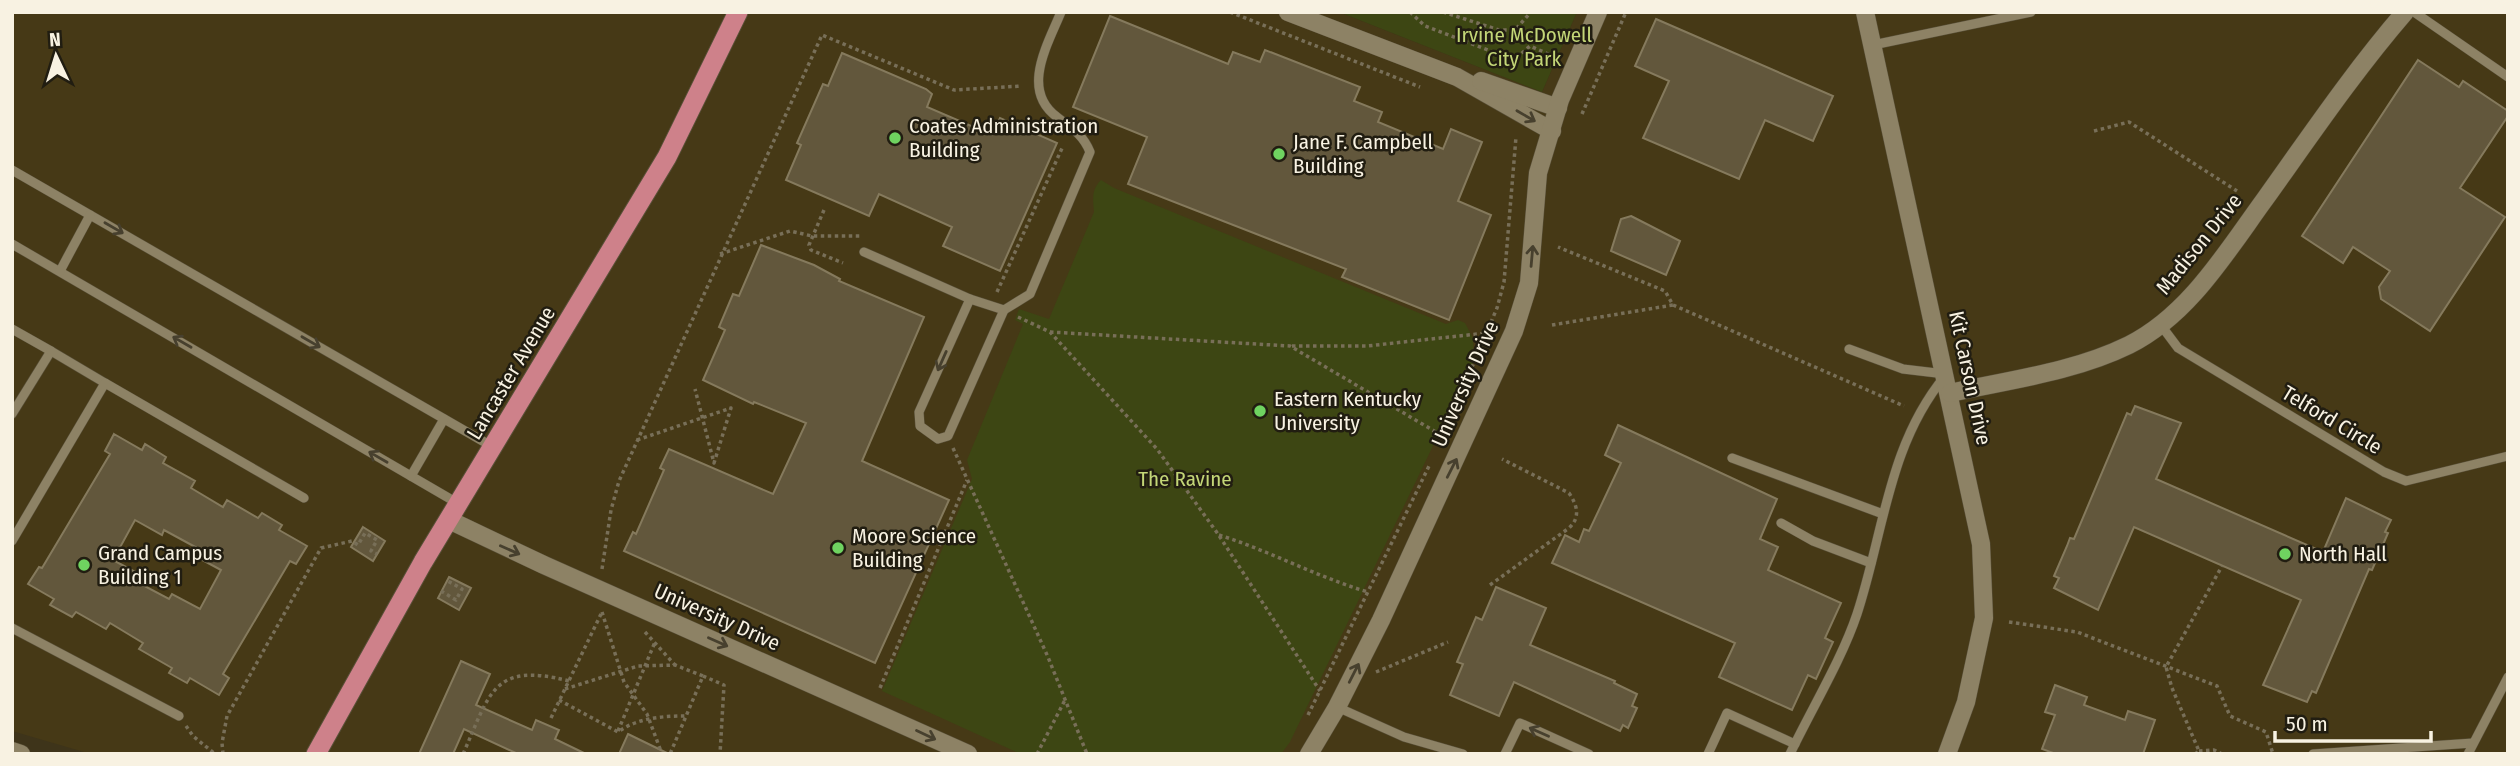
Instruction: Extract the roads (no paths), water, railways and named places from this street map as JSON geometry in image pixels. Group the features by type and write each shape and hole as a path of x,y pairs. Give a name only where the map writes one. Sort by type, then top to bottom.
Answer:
{"main road":[{"name":"Lancaster Avenue","path":"316,754 454,512 667,157 738,12"}],"street":[{"path":"1288,12 1457,77 1552,131"},
{"name":"University Drive","path":"1309,754 1336,710 1390,599 1514,331 1529,283 1538,173 1558,108 1598,12"},
{"name":"Kit Carson Drive","path":"1866,12 1947,374 1981,544 1984,618 1966,702 1947,754"},
{"name":"Madison Drive","path":"1950,393 2090,361 2127,346 2160,324 2212,271 2372,50 2405,12"},
{"path":"1457,77 1482,81 1558,108"},
{"name":"University Drive","path":"454,512 601,590 968,754"},
{"path":"12,751 22,754"}],"lane":[{"path":"970,299 919,412 920,426 938,439 948,436 1004,310 1030,294 1089,156 1086,143 1080,134 1047,106 1038,84 1039,66 1061,12"},
{"path":"1873,46 2031,12"},
{"path":"2414,12 2508,77"},
{"path":"12,170 493,447"},
{"path":"60,271 90,215"},
{"path":"12,244 411,476 454,512"},
{"path":"864,252 970,299 1004,310"},
{"name":"Telford Circle","path":"2160,324 2178,348 2384,472 2406,481 2508,456"},
{"path":"12,329 304,498"},
{"path":"1849,349 1903,369 1947,374"},
{"path":"12,414 51,351"},
{"path":"1790,754 1856,616 1906,435 1927,397 1947,374"},
{"path":"12,541 104,383"},
{"path":"411,476 444,419"},
{"path":"1732,458 1883,514"},
{"path":"1781,523 1813,541 1871,563"},
{"path":"12,628 179,716"},
{"path":"2468,754 2508,677"},
{"path":"1336,710 1404,737 1463,754"},
{"path":"1709,754 1727,713 1795,744"},
{"path":"1506,754 1520,723 1589,754"},
{"path":"2313,754 2405,750 2473,743"}],"place":[{"name":"Coates Administration Building","path":"895,138"},
{"name":"Jane F. Campbell Building","path":"1279,154"},
{"name":"Eastern Kentucky University","path":"1260,411"},
{"name":"Moore Science Building","path":"838,548"},
{"name":"North Hall","path":"2285,554"},
{"name":"Grand Campus Building 1","path":"84,565"}],"park label":[{"name":"Irvine McDowell City Park","path":"1524,47"},
{"name":"The Ravine","path":"1185,479"}]}
